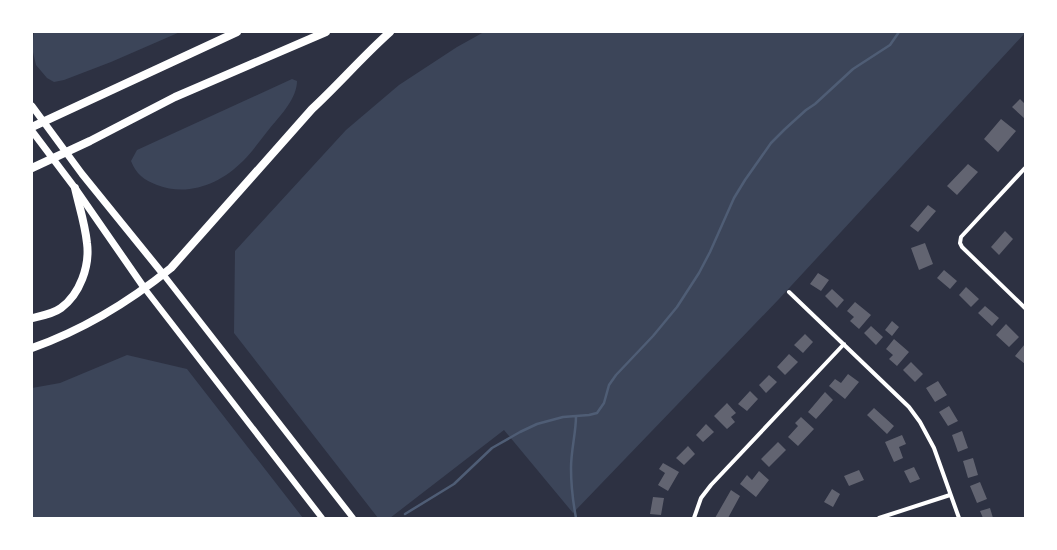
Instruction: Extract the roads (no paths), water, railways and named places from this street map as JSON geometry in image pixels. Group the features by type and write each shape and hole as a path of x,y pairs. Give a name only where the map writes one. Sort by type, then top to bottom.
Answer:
{"highway":[{"path":"32,127 237,32"},
{"path":"32,168 175,97 326,32"},
{"path":"32,348 86,326 145,289 163,274 181,258 312,109 332,91 352,68 390,32"},
{"path":"32,318 44,316 60,309 72,298 82,281 87,264 87,244 75,188"}],"main road":[{"path":"32,106 82,174 163,274 353,518"},
{"path":"32,132 75,188 145,289 322,518"}],"street":[{"path":"1025,168 961,237 960,243 962,247 1025,308"},
{"path":"789,292 904,402 920,422 934,448 958,518"},
{"path":"694,518 701,498 711,485 844,344"},
{"path":"879,518 950,495"}],"waterway":[{"path":"405,514 454,484 492,448 520,432 537,424 563,417 597,413 604,403 609,385 616,375 653,336 677,307 699,273 734,198 771,143 853,69 890,45 899,32"},
{"path":"576,416 571,481 576,518"}]}
